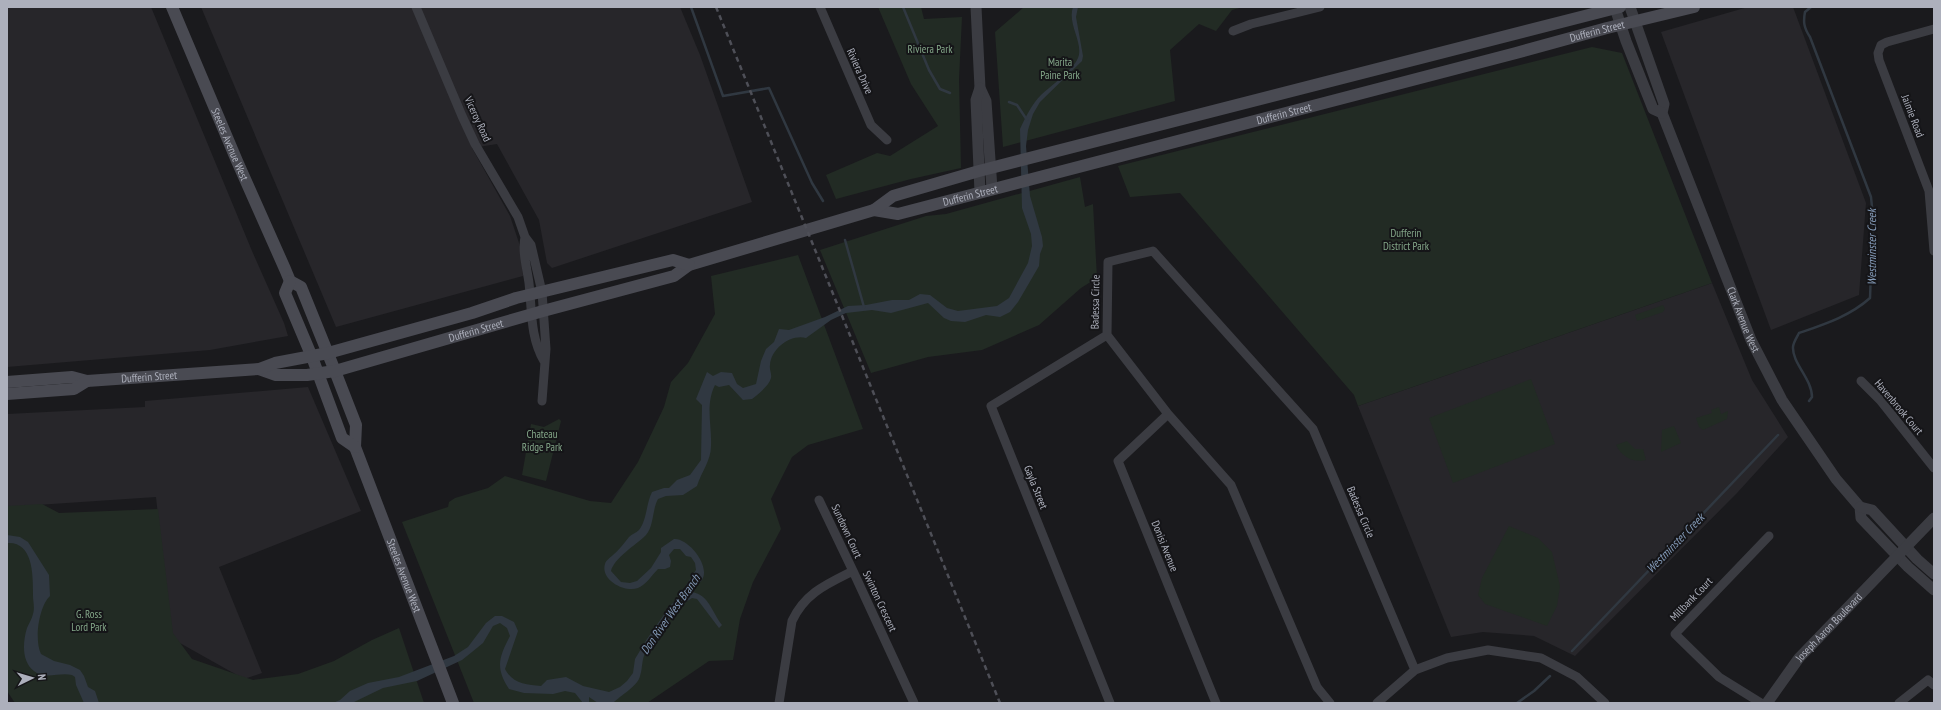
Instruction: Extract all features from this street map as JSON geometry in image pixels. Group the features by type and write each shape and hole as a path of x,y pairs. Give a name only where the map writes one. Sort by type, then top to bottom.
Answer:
{"main road":[{"name":"Steeles Avenue West","path":"172,7 237,161 290,281 301,287 328,353 356,426 355,447 453,703"},
{"name":"Dufferin Street","path":"259,369 276,375 317,374 335,371 537,312 674,276 689,265 874,210 893,196 1004,164 1056,152 1617,7"},
{"name":"Dufferin Street","path":"874,210 898,214 1620,25 1694,7"},
{"name":"Dufferin Street","path":"7,382 72,377 87,381 259,369 275,363 328,353 536,294 673,260 689,265"},
{"name":"Steeles Avenue West","path":"290,281 285,294 312,357 317,374 342,438 355,447"},
{"name":"Dufferin Street","path":"7,394 74,389 87,381"}],"street":[{"name":"Viceroy Road","path":"416,7 475,144 518,217 525,237 531,245 536,294 538,350 544,361 542,401"},
{"name":"Riviera Drive","path":"820,7 871,125 887,140"},
{"path":"976,7 980,88 986,101 986,190"},
{"path":"1233,31 1251,24 1320,7"},
{"name":"Clark Avenue West","path":"1617,7 1620,25 1653,108 1662,113"},
{"name":"Clark Avenue West","path":"1630,7 1664,104 1662,113 1751,340 1782,400 1836,479 1860,507 1872,510 1905,547 1934,574"},
{"name":"Jaimie Road","path":"1934,29 1887,42 1881,45 1878,53 1879,60 1932,190 1934,251"},
{"name":"Badessa Circle","path":"1330,703 1317,687 1231,486 1168,414 1107,335 1108,262 1153,251 1313,429 1416,670"},
{"name":"Gayla Street","path":"1107,335 991,406 1110,703"},
{"name":"Havenbrook Court","path":"1861,381 1880,400 1934,468"},
{"name":"Donisi Avenue","path":"1168,414 1118,461 1216,703"},
{"name":"Sundown Court","path":"819,500 853,571"},
{"name":"Clark Avenue West","path":"1860,507 1861,518 1897,556 1934,590"},
{"name":"Joseph Aaron Boulevard","path":"1767,703 1799,658 1934,518"},
{"name":"Millbank Court","path":"1761,703 1719,678 1675,634 1769,536"},
{"name":"Swinton Crescent","path":"779,703 792,621 797,610 818,589 853,571 914,703"},
{"path":"1377,703 1416,670 1447,658 1488,650 1541,658 1577,677 1605,703"},
{"path":"1899,703 1928,680 1934,685"}],"shaded area":[{"path":"7,7 151,7 252,251 284,323 288,336 210,350 7,367"},
{"path":"201,7 680,7 700,55 752,202 552,268 547,263 539,220 497,144 472,148 510,216 521,249 523,276 336,327"},
{"path":"1748,7 1793,7 1866,203 1859,295 1771,330 1661,32"},
{"path":"1712,283 1752,380 1788,437 1737,493 1575,656 1534,636 1483,632 1451,637 1358,406"},
{"path":"308,387 361,511 219,567 262,673 244,679 171,638 156,497 7,507 7,414 145,407 145,401"}],"green space":[{"name":"Riviera Park","path":"878,7 921,7 924,19 962,17 959,79 961,168 911,179 836,199 826,175 877,153 890,156 938,126 911,84"},
{"name":"Marita Paine Park","path":"1024,7 1243,7 1232,10 1216,31 1199,24 1170,50 1175,101 1003,147 995,32"},
{"name":"Dufferin District Park","path":"1592,47 1622,53 1712,283 1358,406 1354,395 1180,193 1130,197 1118,166"},
{"path":"1080,177 1085,207 1093,204 1097,278 1081,288 1039,325 982,350 928,357 871,373 820,250 926,216 946,214"},
{"path":"798,255 863,429 808,445 792,457 771,499 781,529 753,582 740,619 733,660 709,661 647,703 474,703 402,522 448,507 449,502 455,498 488,488 505,476 590,501 611,503 638,462 664,407 671,382 688,363 715,314 711,276"},
{"path":"1663,305 1665,309 1663,312 1637,321 1635,315"},
{"path":"1531,379 1555,444 1453,483 1429,418"},
{"path":"1719,407 1721,414 1728,411 1727,419 1703,430 1699,427 1696,418 1712,413 1711,410"},
{"name":"Chateau Ridge Park","path":"559,419 561,421 546,481 522,475 531,424 544,427"},
{"path":"1674,426 1681,443 1661,452 1662,430"},
{"path":"1627,441 1635,449 1643,449 1646,460 1632,460 1621,453 1616,445"},
{"name":"G. Ross Lord Park","path":"42,504 59,513 158,509 173,633 192,659 253,680 298,674 334,661 372,640 399,628 424,703 15,703 7,691 7,506"},
{"path":"1509,526 1538,538 1552,552 1560,586 1557,606 1547,626 1485,604 1478,595 1482,578"}],"water":[{"name":"Don River West Branch","path":"1073,7 1078,7 1076,17 1083,56 1082,61 1040,102 1033,114 1028,130 1026,146 1030,196 1042,237 1043,246 1040,254 1039,266 1018,302 1010,312 1000,317 986,315 965,322 951,321 944,318 928,303 891,313 872,310 846,313 831,320 806,338 794,338 782,344 771,359 770,381 763,390 752,399 743,400 729,385 719,387 715,385 710,400 711,451 708,462 697,486 683,495 666,496 658,499 649,531 642,539 616,561 611,571 621,582 630,583 637,581 651,568 661,552 661,548 674,539 680,540 691,547 700,559 704,572 703,578 692,592 698,594 710,605 722,625 719,628 697,599 692,598 687,601 673,615 653,645 646,651 643,658 639,680 613,703 598,703 589,697 589,703 583,703 575,693 565,691 553,694 524,693 509,689 500,669 500,662 503,650 510,636 507,628 500,623 493,626 483,643 462,660 417,681 383,688 352,703 333,703 340,700 350,691 368,683 399,677 454,656 468,647 486,623 495,616 502,616 514,622 518,631 505,669 511,677 520,682 541,686 547,680 566,677 583,686 609,692 620,687 627,681 633,673 635,659 647,639 670,606 677,599 696,570 695,563 691,557 686,556 680,549 674,549 669,555 671,561 670,567 658,569 644,585 633,589 621,587 610,580 604,570 605,564 629,537 642,526 652,492 669,488 677,480 690,475 701,460 702,405 696,399 707,372 713,376 721,372 732,373 737,384 743,388 756,384 761,361 766,349 774,342 779,329 789,330 825,317 848,306 866,305 892,300 909,300 920,294 930,295 947,308 958,311 997,306 1009,298 1028,263 1032,246 1031,234 1022,208 1020,129 1029,111 1041,95 1072,68 1078,58 1079,46 1072,20"},
{"path":"7,535 20,537 28,542 49,575 50,596 46,601 40,615 38,632 41,654 54,661 70,665 80,670 88,687 95,691 99,703 84,703 76,685 75,677 72,675 38,674 27,662 24,645 27,628 32,618 34,609 32,570 27,554 16,544 7,543"}],"waterway":[{"path":"691,7 723,96 769,88 812,183 823,201"},
{"path":"903,7 929,70 940,89 950,93"},
{"name":"Westminster Creek","path":"1809,401 1812,397 1811,390 1796,359 1793,347 1794,344 1799,333 1846,315 1870,298 1873,217 1871,197 1810,37 1805,28 1805,12 1811,7"},
{"path":"1009,102 1017,105 1027,120"},
{"path":"845,240 864,307"},
{"name":"Westminster Creek","path":"1572,651 1778,435"},
{"name":"Westminster Creek","path":"1517,703 1534,691 1550,676"}],"railway":[{"path":"716,7 1000,703"}]}
